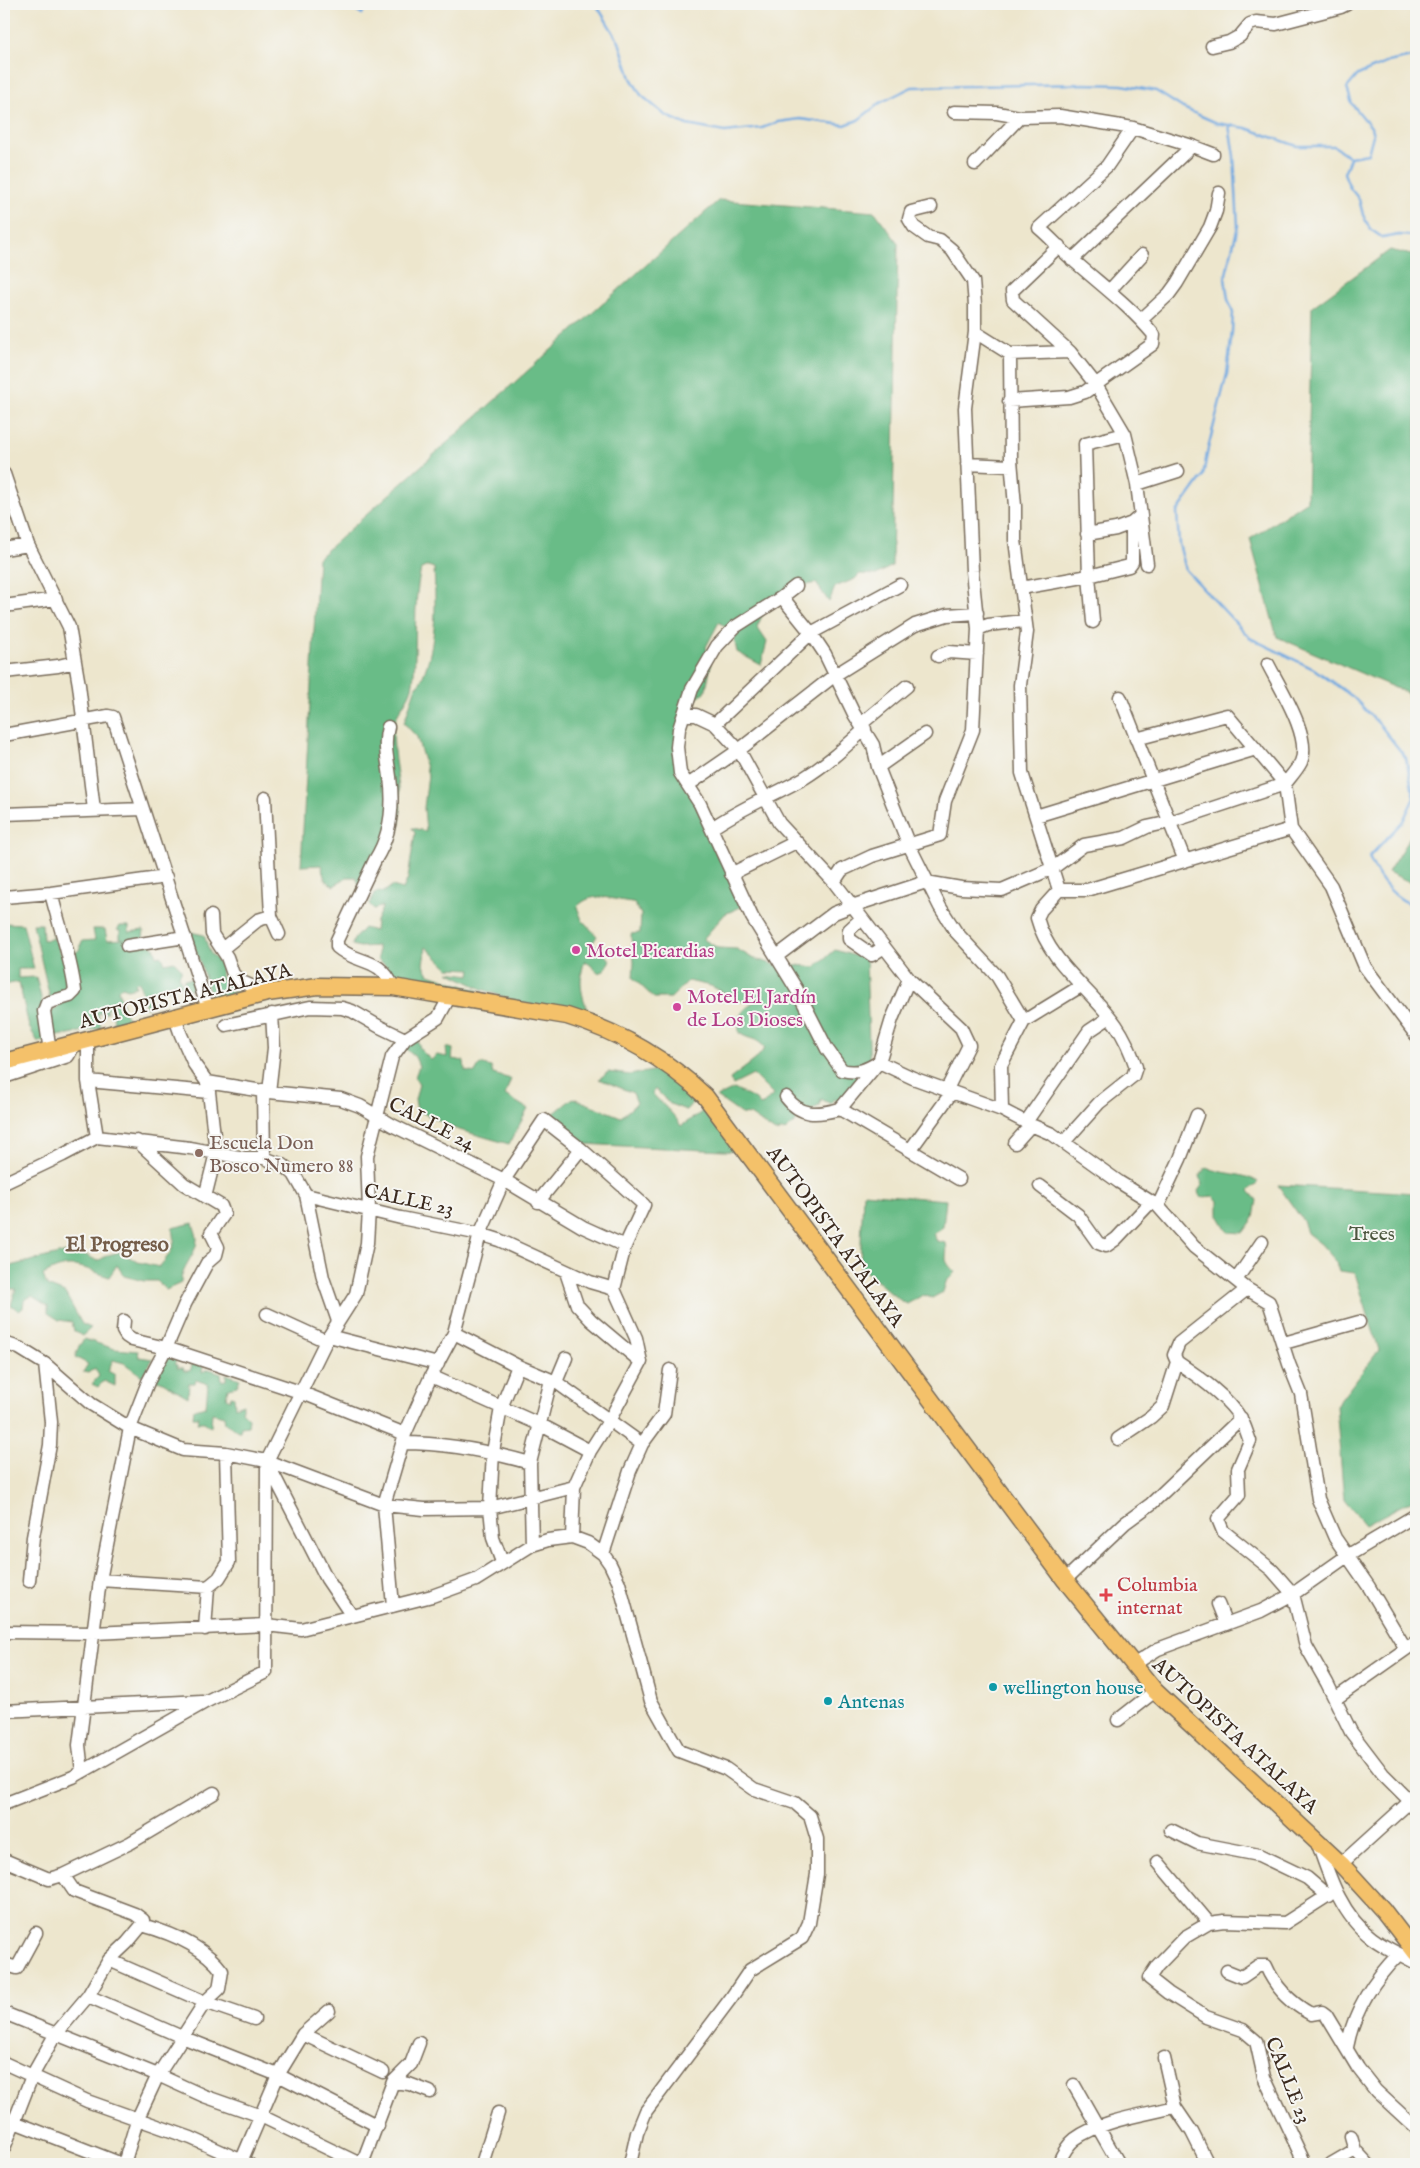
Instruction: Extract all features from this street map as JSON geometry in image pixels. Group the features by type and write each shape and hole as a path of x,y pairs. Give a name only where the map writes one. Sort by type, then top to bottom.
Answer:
{"main road":[{"name":"AUTOPISTA ATALAYA","path":"4,1062 267,994 318,986 393,987 567,1016 591,1023 636,1044 681,1073 705,1096 1065,1580 1155,1691 1341,1864 1383,1910 1416,1954"}],"street":[{"path":"1212,46 1228,42 1240,36 1250,24 1256,22 1276,24 1347,4"},
{"path":"954,112 998,113 1020,116 1060,116 1133,128 1213,154"},
{"path":"975,164 1020,116"},
{"path":"1009,401 1069,397 1085,392 1153,344 1154,335 1141,320 1110,290 1072,260 1039,228 1107,166 1133,128"},
{"path":"1072,260 1192,146"},
{"path":"1141,320 1169,294 1177,283 1210,227 1216,211 1219,193"},
{"path":"834,882 842,870 872,856 908,843 940,835 945,801 973,730 978,629 972,571 965,408 976,332 973,281 952,250 940,240 928,237 914,227 909,219 911,212 931,207"},
{"path":"1021,588 1089,576 1129,566 1132,562 1137,484 1125,434 1096,385 1070,352 1013,300 1012,291 1059,246"},
{"path":"1110,290 1142,255"},
{"path":"976,332 1010,354 1070,352"},
{"path":"1010,354 1009,401 1015,540 1026,632 1020,685 1022,773 1059,890"},
{"path":"1093,622 1087,534 1085,444 1125,434"},
{"path":"968,464 1011,466"},
{"path":"1137,484 1178,471"},
{"path":"4,474 6,488 28,545 69,628 76,662 94,810"},
{"path":"1087,534 1116,529 1136,519"},
{"path":"1136,519 1148,564"},
{"path":"4,549 28,545"},
{"path":"796,586 735,627 717,646 692,689 685,716 679,729 677,747 680,773 700,804 752,917 797,990 827,1049 839,1067 855,1073 866,1070 879,1062"},
{"path":"715,724 811,632 900,586"},
{"path":"782,597 811,632 825,654 873,745 878,767 908,843 926,882 956,932 997,976 1024,1021"},
{"path":"4,606 56,599"},
{"path":"688,785 739,750 835,675 915,625 947,615 977,613"},
{"path":"978,629 1024,620"},
{"path":"938,656 949,652 977,654"},
{"path":"4,672 76,662"},
{"path":"777,956 834,913 852,906 926,882 961,888 1002,890 1053,868 1084,845 1124,838 1147,827 1170,822 1285,784 1301,762 1304,748 1301,733 1268,664"},
{"path":"712,828 735,813 765,799 826,763 907,686"},
{"path":"1120,697 1185,861"},
{"path":"685,716 696,715 715,724 739,750 779,823 834,882 909,979 961,1028 969,1045 950,1091 911,1149"},
{"path":"1136,738 1227,715 1285,784 1291,829 1331,886 1365,967 1416,1035"},
{"path":"4,735 108,716 114,717 208,1009"},
{"path":"388,727 385,749 390,780 391,821 382,849 337,940 337,947 375,965 388,974 393,987"},
{"path":"878,767 925,734"},
{"path":"1036,816 1256,749"},
{"path":"225,953 262,925 267,917 265,798"},
{"path":"4,814 143,809"},
{"path":"1064,1142 1099,1104 1133,1076 1136,1067 1126,1042 1110,1017 1081,986 1046,943 1037,918 1041,910 1059,890 1087,890 1291,829"},
{"path":"731,874 796,842"},
{"path":"4,897 52,893 166,877"},
{"path":"50,1051 44,1011 47,1003 70,996 75,991 67,947 61,932 52,893"},
{"path":"211,916 212,934 225,953 233,974 242,982 267,994"},
{"path":"267,917 279,934"},
{"path":"861,919 847,933 849,939 872,955 884,947"},
{"path":"127,946 185,937"},
{"path":"840,1109 879,1062 892,1018 909,979"},
{"path":"1002,1110 1001,1065 1024,1021 1081,986"},
{"path":"4,1804 73,1777 207,1701 266,1672 267,1461 328,1338 356,1294 367,1243 369,1210 367,1156 392,1057 405,1039 438,1018 450,996"},
{"path":"226,1025 310,1007 342,1008 352,1011 380,1028 405,1039"},
{"path":"264,1158 266,1091 274,1048 272,1014"},
{"path":"1015,1143 1089,1031 1110,1017"},
{"path":"175,1018 194,1064 208,1087 216,1153 206,1197"},
{"path":"4,1077 68,1056 81,1043"},
{"path":"81,1043 97,1137"},
{"path":"879,1062 913,1078 1002,1110 1052,1134 1119,1182 1155,1204 1194,1247 1247,1289 1269,1302 1301,1394 1318,1499 1327,1521 1347,1556 1411,1645 1335,1698"},
{"name":"CALLE 24","path":"88,1081 266,1091 341,1099 360,1106 443,1151 504,1180 582,1227 625,1246"},
{"path":"786,1097 795,1109 812,1113 840,1109 911,1149 959,1179"},
{"path":"1040,1186 1078,1216 1098,1243 1106,1246 1116,1240 1155,1204 1180,1159 1197,1115"},
{"path":"393,1606 384,1505 404,1438 430,1376 454,1333 480,1234 504,1180 544,1120 581,1148 644,1205 625,1246 614,1288 636,1338 641,1362 609,1421 590,1451 574,1487 572,1537"},
{"path":"4,1183 97,1137 137,1141 244,1158 264,1158 283,1165 294,1174 306,1195 323,1278 338,1321"},
{"path":"82,1772 79,1746 100,1580 130,1428 148,1382 166,1348 194,1286 207,1263 216,1255 218,1247 211,1233 224,1214 221,1206 184,1184 137,1141"},
{"path":"538,1202 581,1148"},
{"name":"CALLE 23","path":"306,1195 480,1234 499,1240 590,1282 614,1288"},
{"path":"1236,1280 1262,1242"},
{"path":"566,1272 578,1305 591,1320 641,1362"},
{"path":"1247,1289 1179,1343 1174,1354 1177,1362 1199,1377 1241,1418 1250,1440 1238,1469 1239,1495 1218,1519 1219,1524 1223,1531 1272,1570 1292,1594 1306,1646 1335,1698 1351,1732 1374,1763 1414,1801 1341,1864"},
{"path":"267,1314 328,1338 438,1364"},
{"path":"124,1321 123,1331 132,1340 166,1348 300,1392 404,1438 493,1452 530,1463"},
{"path":"1284,1343 1359,1322"},
{"path":"454,1333 518,1366 553,1381 642,1444"},
{"path":"4,1343 18,1348 45,1364 91,1404 130,1428 183,1450 226,1453 267,1461 384,1505 424,1509 490,1508 574,1487"},
{"path":"532,1544 530,1463 553,1381 566,1358"},
{"path":"1118,1439 1151,1417 1163,1406 1177,1362"},
{"path":"29,1581 33,1536 50,1445 51,1422 45,1364"},
{"path":"502,1562 493,1538 490,1508 493,1452 501,1408 518,1366"},
{"path":"603,1554 630,1471 642,1444 664,1414 670,1370"},
{"path":"430,1376 541,1425 590,1451"},
{"path":"1065,1580 1125,1523 1151,1504 1241,1418"},
{"path":"100,1580 208,1587 219,1578 229,1562 226,1453"},
{"path":"267,1461 326,1579 352,1616"},
{"path":"1133,1665 1158,1649 1261,1611 1292,1594 1347,1556 1416,1515"},
{"path":"4,1632 94,1633 266,1625 301,1629 432,1596 476,1580 532,1544 548,1540 572,1537 588,1543 603,1554 619,1583 651,1702 679,1752 726,1770 754,1789 795,1803 810,1816 817,1839 817,1874 809,1923 802,1938 750,1970 646,2111 637,2133 630,2164"},
{"path":"204,1629 208,1587"},
{"path":"1218,1604 1226,1624"},
{"path":"1118,1720 1155,1691"},
{"path":"4,1711 207,1701"},
{"path":"4,1860 49,1879 130,1843 214,1793"},
{"path":"1171,1830 1197,1843 1259,1854 1307,1878 1331,1894 1372,1938 1416,1963"},
{"path":"1316,1839 1331,1894"},
{"path":"1158,1862 1209,1923 1224,1921 1285,1923 1331,1894"},
{"path":"4,2148 9,2120 55,2035 88,1996 109,1960 127,1943 143,1920 134,1914 74,1891 63,1874"},
{"name":"CALLE 23","path":"1209,1923 1185,1937 1156,1966 1149,1978 1168,1993 1206,2017 1243,2030 1256,2041 1264,2077 1305,2164"},
{"path":"9,2120 123,2164 137,2120 158,2075 205,2002 219,1988 222,1980 222,1971 213,1958 167,1932 142,1924"},
{"path":"4,1964 17,1968 36,1934"},
{"path":"1347,2047 1350,2030 1357,2012 1383,1970 1399,1954"},
{"path":"109,1960 205,2002 254,2019"},
{"path":"1227,1971 1242,1977 1258,1966 1266,1966 1278,1988 1304,2010 1311,2014 1322,2012 1326,2015 1358,2068 1376,2092 1416,2128"},
{"path":"88,1996 182,2037 278,2075 378,2126"},
{"path":"4,2063 87,2101 191,2138 244,2163 278,2075 303,2034 329,2011"},
{"path":"4,2013 158,2075 204,2096 261,2116 361,2164 378,2126 393,2082 411,2064 419,2043"},
{"path":"303,2034 383,2072"},
{"path":"1164,2058 1175,2107 1192,2132 1208,2164"},
{"path":"393,2082 408,2084 430,2092"},
{"path":"1074,2085 1119,2164"},
{"path":"1058,2164 1063,2153 1075,2139 1098,2126 1175,2107"},
{"path":"482,2164 498,2113"},
{"path":"1351,2136 1355,2150 1368,2164"},
{"path":"1331,2164 1355,2150"}],"green space":[{"path":"719,200 875,212 898,243 892,566 876,575 860,574 855,579 835,587 829,602 816,583 802,586 768,602 757,627 767,642 761,665 737,652 733,634 719,622 706,647 711,665 705,693 692,701 675,747 743,906 725,914 703,939 718,948 737,949 752,958 779,966 815,967 835,950 866,959 870,1072 839,1105 834,1098 831,1104 821,1099 820,1105 798,1119 787,1130 775,1132 750,1115 741,1114 717,1097 734,1089 756,1100 761,1106 773,1095 753,1075 733,1085 730,1079 755,1060 765,1048 756,1040 739,1033 741,1014 755,1001 741,1001 711,986 688,981 671,998 654,998 633,978 634,962 631,934 640,933 641,914 633,902 597,897 590,898 577,907 582,920 597,936 592,944 602,950 610,960 604,971 599,973 585,960 581,984 586,1005 592,1019 517,1002 482,989 448,972 470,975 471,969 448,968 426,947 423,964 429,974 479,991 474,994 430,990 407,985 378,960 378,946 360,947 352,945 354,939 364,928 375,931 376,921 383,906 374,909 369,904 376,892 384,892 392,886 403,889 408,878 415,833 412,828 426,831 424,808 428,775 417,737 404,723 416,686 419,685 425,671 432,642 435,613 434,568 428,566 421,569 416,611 413,683 410,694 398,714 393,728 401,808 398,835 384,861 376,871 359,885 356,877 347,877 334,886 325,880 321,865 301,866 318,558"},
{"path":"1390,250 1416,256 1416,723 1407,693 1277,637 1250,539 1307,501 1312,307"},
{"path":"1416,827 1416,885 1388,872"},
{"path":"4,923 23,924 34,969 18,969 18,978 36,977 43,1006 38,1014 45,1041 38,1042 29,1027 19,982 4,985"},
{"path":"33,924 42,924 43,940 52,939 52,934 71,976 74,954 79,950 82,941 95,940 93,929 105,929 107,940 125,939 120,938 120,931 117,930 120,926 129,926 129,932 144,930 143,938 154,947 157,956 161,955 165,963 174,961 182,969 179,976 181,982 184,984 184,979 190,979 196,981 198,987 183,989 178,983 171,985 171,990 149,992 147,994 149,1007 146,1007 139,982 135,983 136,987 127,989 123,987 118,989 125,1014 131,1022 114,1027 113,1009 106,1008 107,1013 98,1013 101,1028 53,1037 49,1015 64,1000 51,1003"},
{"path":"190,932 204,935 211,954 220,964 221,978 229,979 230,992 242,992 212,1000"},
{"path":"415,1036 421,1050 431,1060 437,1055 447,1057 446,1047 453,1049 452,1059 464,1061 465,1071 475,1073 480,1064 491,1067 493,1074 511,1079 505,1095 528,1109 509,1144 456,1129 417,1110 415,1100 419,1084 415,1077 419,1066 415,1057 406,1049 408,1040"},
{"path":"657,1070 675,1080 694,1101 686,1110 670,1104 655,1089 652,1093 681,1126 702,1112 699,1095 745,1152 582,1144 547,1119 573,1098 621,1117 637,1103 633,1093 599,1079 608,1072 630,1075"},
{"path":"1206,1167 1258,1182 1249,1191 1257,1200 1254,1218 1243,1233 1228,1232 1218,1215 1218,1201 1214,1196 1202,1197 1199,1195 1198,1191 1203,1184 1199,1177"},
{"name":"Trees","path":"1278,1185 1416,1193 1416,1498 1365,1525 1344,1500 1336,1406 1379,1350 1355,1273 1339,1271 1335,1260 1321,1244 1307,1233 1303,1221"},
{"path":"863,1193 946,1200 943,1227 933,1234 937,1241 946,1243 946,1261 955,1272 946,1282 943,1292 932,1298 923,1295 907,1304 860,1268"},
{"path":"193,1223 197,1235 196,1245 181,1277 181,1283 166,1290 157,1281 144,1281 124,1276 117,1265 109,1277 76,1266 61,1267 43,1275 47,1286 65,1293 82,1324 91,1328 82,1336 74,1331 72,1322 59,1320 48,1313 48,1306 32,1296 24,1300 23,1308 19,1311 11,1305 16,1289 4,1289 4,1264 10,1266 75,1250 98,1261 108,1255 120,1252 138,1262 159,1267 174,1244 172,1228"},
{"path":"84,1339 115,1349 138,1351 139,1357 153,1359 142,1376 124,1363 113,1360 108,1371 115,1375 115,1386 104,1381 98,1387 92,1384 99,1376 95,1368 88,1373 83,1372 88,1364 75,1357"},
{"path":"163,1356 172,1357 176,1361 174,1364 177,1365 177,1368 183,1368 184,1371 190,1371 193,1362 203,1366 202,1372 209,1369 221,1373 222,1381 226,1380 226,1374 240,1379 237,1386 228,1388 226,1398 230,1400 231,1396 234,1397 235,1407 243,1404 242,1411 249,1418 248,1426 241,1427 240,1431 238,1431 225,1423 224,1416 212,1413 211,1427 204,1422 197,1422 199,1417 193,1417 194,1409 206,1406 208,1384 196,1380 195,1383 189,1383 188,1397 161,1381 151,1379"}],"waterway":[{"path":"347,4 362,14 367,4"},
{"path":"596,4 619,42 631,78 641,95 665,115 687,125 725,132 762,128 778,122 800,119 845,125 858,120 880,103 912,87 1122,85 1156,91 1183,108 1217,123 1246,128 1297,146 1334,146 1350,157 1368,154 1373,135 1371,127 1352,104 1347,88 1358,75 1388,62 1416,56"},
{"path":"1229,125 1234,156 1238,226 1225,278 1228,299 1233,313 1227,374 1208,448 1203,476 1177,512 1179,544 1186,570 1250,638 1314,669 1353,697 1380,725 1406,758 1414,798 1403,821 1369,857 1387,887 1400,898 1416,906"},
{"path":"1350,158 1344,173 1350,188 1359,199 1363,215 1370,229 1383,238 1399,235 1416,236"}],"place":[{"name":"Motel Picardias","path":"576,950"},
{"name":"Motel El Jardín de Los Dioses","path":"677,1007"},
{"name":"Escuela Don Bosco Numero 88","path":"199,1153"},
{"name":"Columbia internat","path":"1106,1595"},
{"name":"wellington house","path":"993,1687"},
{"name":"Antenas","path":"828,1701"}],"district":[{"name":"El Progreso","path":"117,1244"}]}
